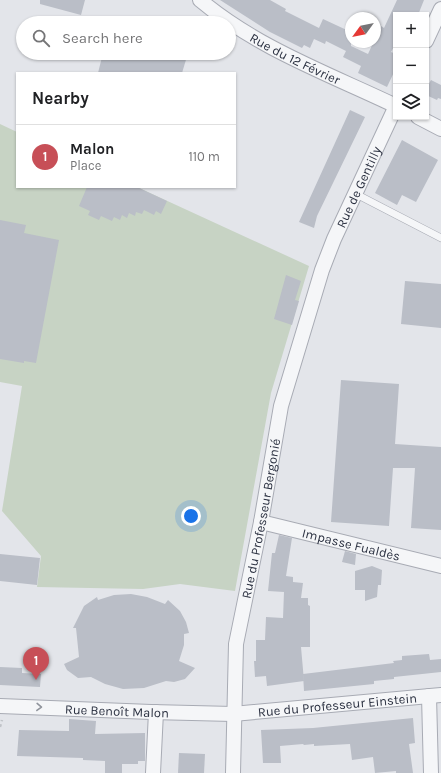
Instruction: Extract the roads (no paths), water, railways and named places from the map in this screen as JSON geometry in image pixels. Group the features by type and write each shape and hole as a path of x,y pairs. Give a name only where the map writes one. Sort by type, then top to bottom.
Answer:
{"street":[{"name":"Rue du 12 Février","path":"200,0 222,16"},
{"path":"429,35 441,9"},
{"name":"Rue du 12 Février","path":"236,26 315,69 393,105"},
{"name":"Rue de Gentilly","path":"322,270 334,239 393,113"},
{"path":"424,120 441,129"},
{"name":"Rue du Professeur Bergonié","path":"233,773 233,714 236,644 261,522 281,406 322,270"},
{"name":"Impasse Fualdès","path":"261,522 441,566"},
{"path":"431,773 435,696"},
{"name":"Rue du Professeur Einstein","path":"233,714 435,696"},
{"name":"Rue Benoît Malon","path":"0,706 233,714"},
{"path":"153,773 156,712"}],"lane":[{"path":"356,194 441,238"}],"place":[{"name":"Malon","path":"36,680"}]}
